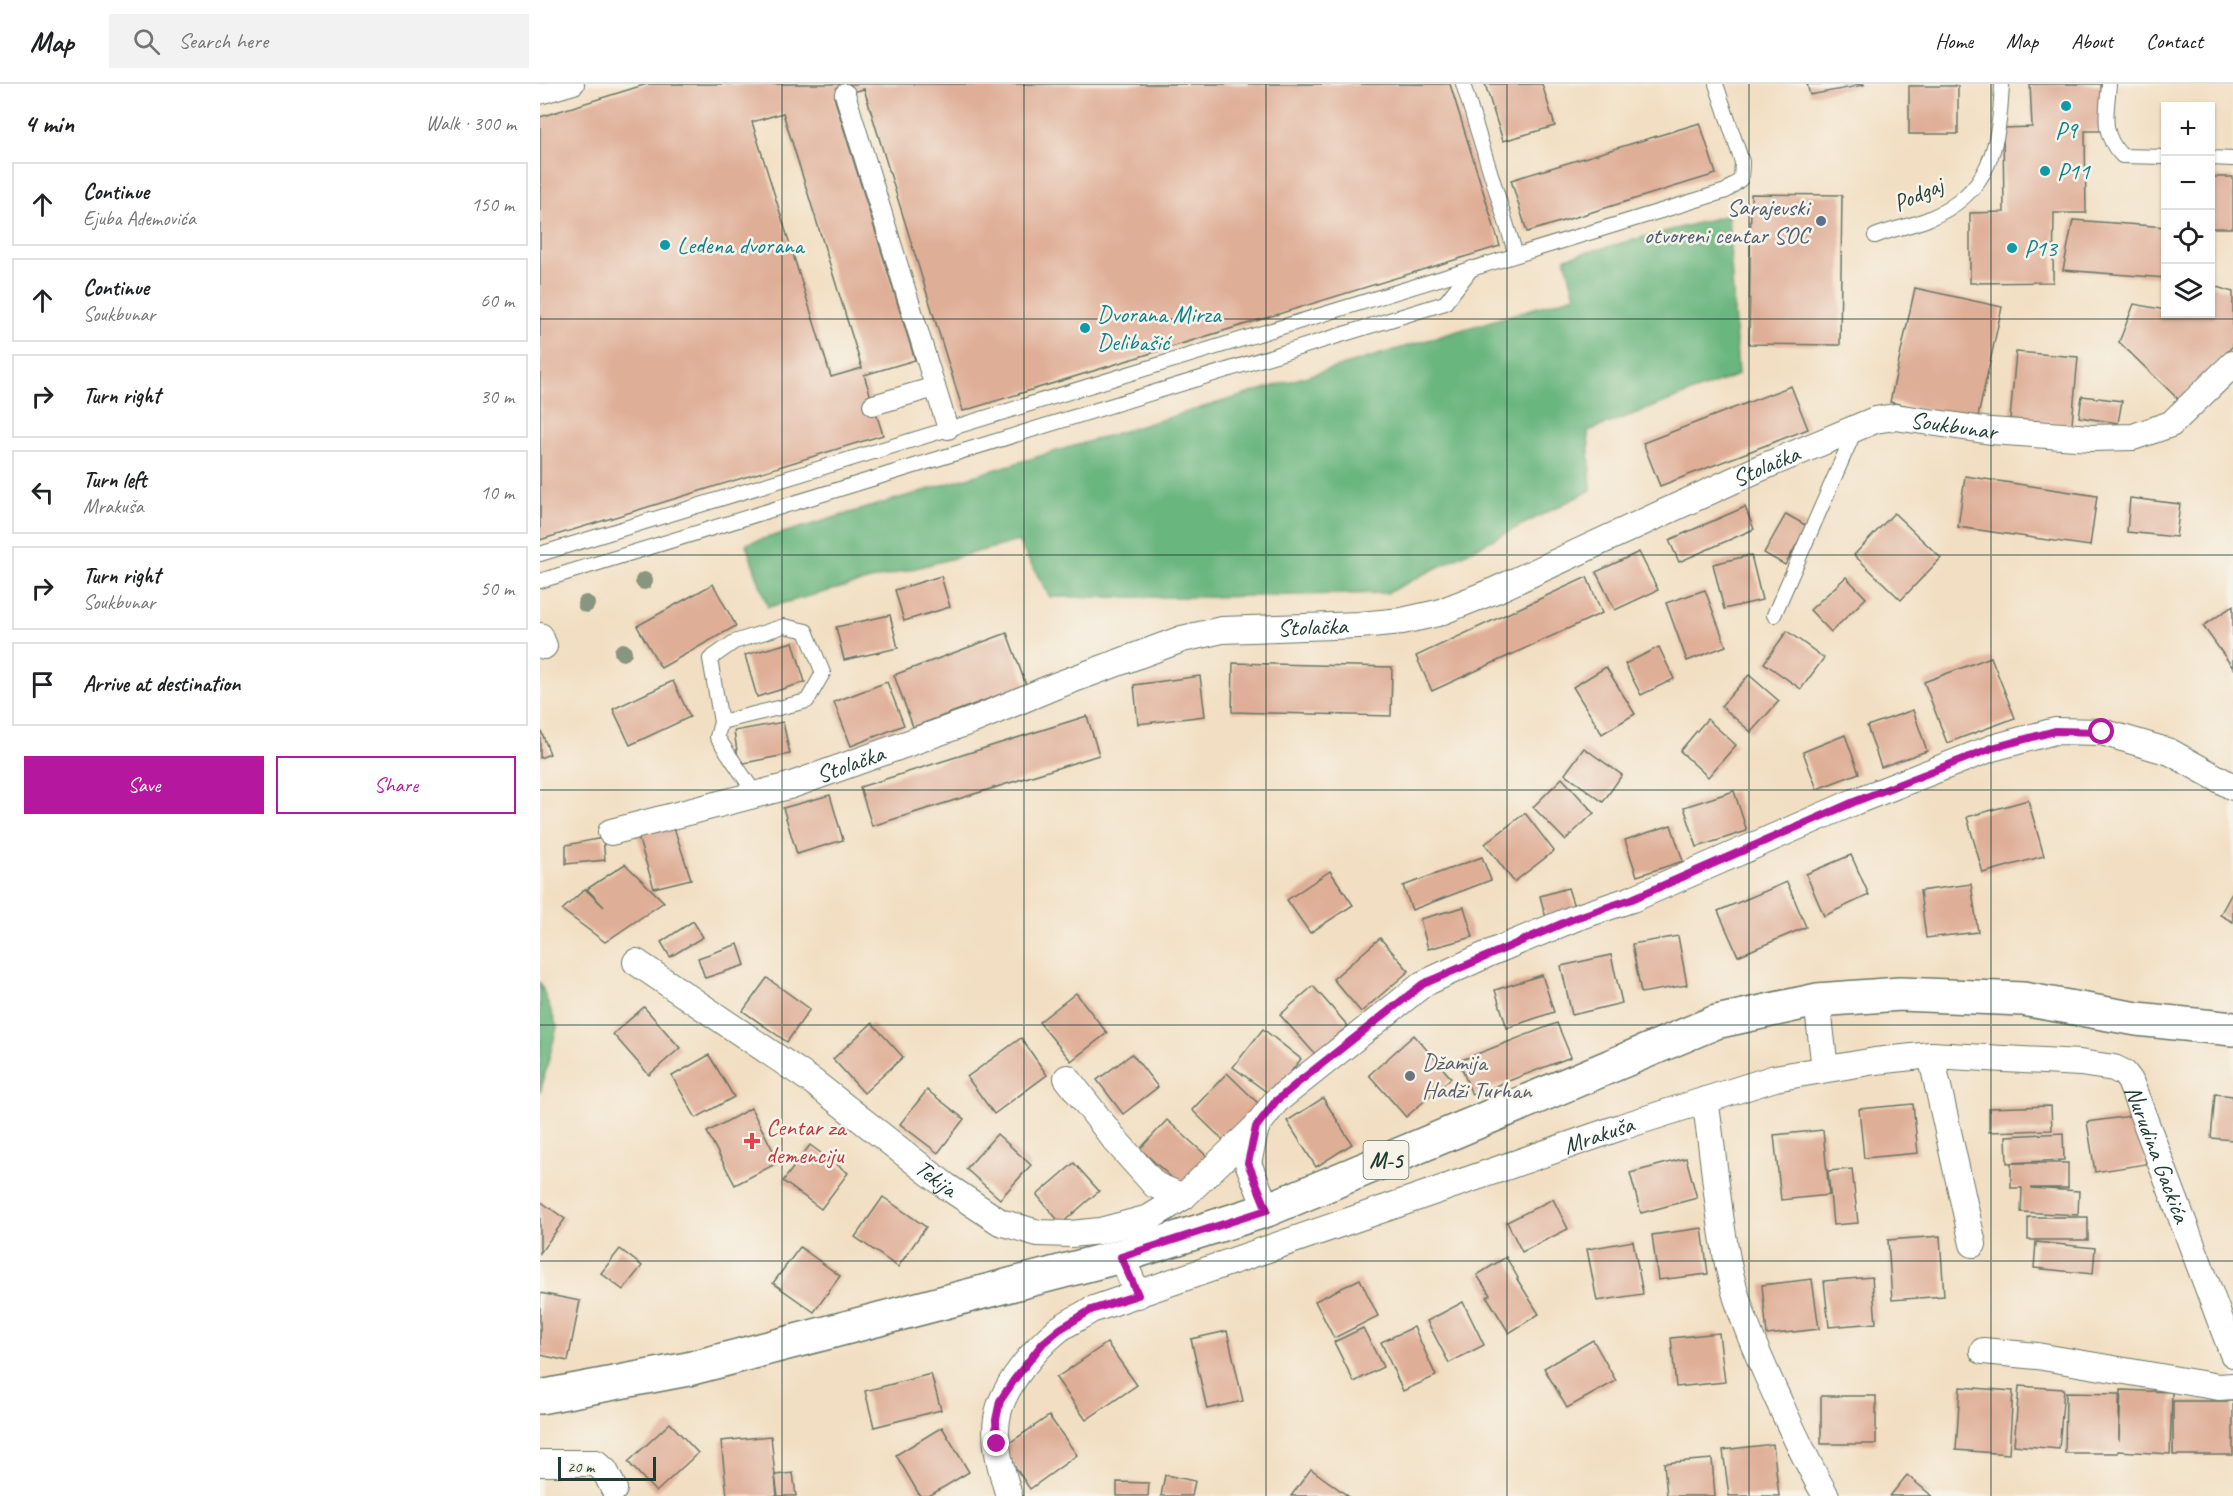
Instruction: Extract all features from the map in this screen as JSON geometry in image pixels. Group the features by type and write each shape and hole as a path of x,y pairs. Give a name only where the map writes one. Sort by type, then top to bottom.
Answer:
{"main road":[{"name":"M-5","path":"540,1397 688,1369 1121,1257 1267,1210 1716,1022 1817,1000 1900,994 2023,999 2137,1019 2233,1029"}],"street":[{"path":"540,94 574,84"},
{"path":"845,94 948,429"},
{"name":"Soukbunar","path":"1857,426 1895,417 1990,431 2091,438 2133,437 2172,424 2233,364"},
{"path":"873,405 935,387"},
{"name":"Stolačka","path":"611,832 789,786 976,719 1055,686 1182,639 1222,630 1371,624 1402,621 1438,613 1496,590 1857,426"},
{"path":"1267,1210 1248,1163 1256,1127 1276,1101 1423,984 1575,918 1632,899 1864,798 1992,748 2055,731 2102,732 2170,752 2233,787"},
{"name":"Tekija","path":"636,962 812,1081 946,1186 1000,1222 1038,1233 1071,1234 1100,1231 1149,1218 1183,1197 1256,1127"},
{"path":"1817,1000 1825,1069"},
{"path":"1931,1056 1973,1244"},
{"name":"Nurudina Gackića","path":"1705,1100 1774,1078 1825,1069 1931,1056 2080,1063 2114,1068 2124,1073 2135,1091 2233,1354"},
{"path":"1067,1078 1115,1140 1155,1185 1183,1197"},
{"path":"1705,1100 1714,1159 1719,1215 1728,1266 1742,1315 1786,1416 1826,1496"},
{"name":"Mrakuša","path":"1138,1295 1705,1100"},
{"path":"1009,1496 997,1444 996,1420 1000,1401 1043,1343 1060,1329 1091,1310 1138,1295 1121,1257"},
{"path":"1983,1351 2037,1356 2219,1387 2233,1386"},
{"path":"540,1463 596,1463 606,1471 614,1489"}],"lane":[{"path":"1463,84 1516,255"},
{"path":"540,554 1726,190 1741,179 1742,162 1716,84"},
{"name":"Podgaj","path":"1875,236 1927,219 1956,205 1975,186 1989,166 2000,118 2002,84"},
{"path":"2109,84 2106,129 2112,145 2122,156 2161,157"},
{"path":"2215,158 2233,159"},
{"path":"540,581 1445,303 1472,268"},
{"path":"1774,615 1857,426"},
{"path":"721,722 807,701 823,673 806,631 784,626 734,642 710,659 721,722 717,737 756,795"}],"green space":[{"path":"1728,215 1738,375 1588,431 1591,490 1387,593 1207,597 1050,597 1018,541 768,607 746,544 1575,296 1565,258"},
{"path":"540,982 557,1027 540,1093"}],"building":[{"path":"647,84 1450,84 1500,246 963,411 864,89 834,97 915,360 864,375 883,435 540,540 540,117","holes":["783,113 862,368 831,377 752,122"]},
{"path":"1485,84 1542,84 1555,126 1503,141"},
{"path":"1807,84 1864,84 1864,85 1810,95"},
{"path":"2030,84 2101,84 2102,131 2085,131 2086,213 2054,213 2053,282 1970,283 1970,213 2004,212 2003,128 2032,127"},
{"path":"1909,86 1958,86 1958,134 1909,134"},
{"path":"1700,123 1716,174 1527,232 1511,180"},
{"path":"2215,177 2233,177 2233,228 2215,228"},
{"path":"1751,194 1842,195 1840,345 1749,344"},
{"path":"2073,220 2161,227 2161,278 2063,270"},
{"path":"2215,287 2233,292 2233,346 2179,400 2119,342 2134,304 2161,309 2161,318 2215,318"},
{"path":"1915,288 2002,307 1977,421 1890,402"},
{"path":"2016,352 2078,357 2072,424 2010,419"},
{"path":"1791,386 1808,429 1660,486 1643,443"},
{"path":"2082,396 2122,401 2118,423 2079,417"},
{"path":"1965,476 2097,496 2090,546 1958,527"},
{"path":"2130,498 2180,504 2176,537 2127,532"},
{"path":"1745,507 1754,529 1679,562 1669,540"},
{"path":"1894,513 1941,558 1901,600 1854,555"},
{"path":"1786,514 1807,526 1785,565 1764,553"},
{"path":"1639,552 1658,590 1615,610 1596,572"},
{"path":"1751,555 1762,600 1724,609 1713,564"},
{"path":"941,576 950,607 904,621 895,590"},
{"path":"1587,577 1602,613 1432,691 1416,656"},
{"path":"1846,577 1866,598 1831,632 1810,610"},
{"path":"713,584 736,626 661,668 637,626"},
{"path":"1705,590 1726,646 1687,661 1666,603"},
{"path":"2233,606 2233,668 2203,626"},
{"path":"890,615 898,648 844,660 836,627"},
{"path":"1787,631 1824,658 1801,689 1764,663"},
{"path":"1007,633 1026,685 913,727 894,675"},
{"path":"793,642 805,682 757,697 745,655"},
{"path":"1659,647 1674,679 1641,695 1625,664"},
{"path":"1991,657 2015,718 1947,743 1924,682"},
{"path":"1233,663 1392,667 1391,716 1232,712"},
{"path":"1606,667 1635,714 1602,734 1573,687"},
{"path":"1749,675 1779,701 1751,732 1721,706"},
{"path":"1200,676 1205,716 1138,724 1134,685"},
{"path":"673,681 690,717 630,745 613,709"},
{"path":"887,682 904,725 851,746 834,702"},
{"path":"1913,710 1927,751 1881,767 1867,726"},
{"path":"1087,716 1099,755 872,826 860,787"},
{"path":"1707,719 1736,745 1708,777 1680,751"},
{"path":"783,722 790,754 739,764 734,731"},
{"path":"540,728 550,754 540,758"},
{"path":"1845,735 1859,773 1817,789 1803,752"},
{"path":"1584,748 1622,775 1603,802 1565,774"},
{"path":"1562,778 1594,813 1565,840 1533,807"},
{"path":"1734,791 1747,831 1697,847 1684,807"},
{"path":"830,795 843,840 797,854 783,808"},
{"path":"2028,800 2044,856 1983,873 1967,817"},
{"path":"1525,813 1554,851 1514,882 1485,844"},
{"path":"673,825 691,879 654,888 637,834"},
{"path":"1671,825 1683,861 1637,876 1625,840"},
{"path":"603,838 605,860 566,864 566,845"},
{"path":"1851,855 1869,895 1824,916 1806,874"},
{"path":"1482,857 1491,880 1412,910 1403,886"},
{"path":"625,864 664,902 605,942 562,910 585,889 604,907 587,889"},
{"path":"1330,871 1353,905 1310,933 1287,900"},
{"path":"1787,882 1806,927 1738,956 1718,911"},
{"path":"1971,884 1978,932 1926,938 1920,891"},
{"path":"1568,888 1575,910 1546,918 1540,896"},
{"path":"2233,891 2233,922 2220,915"},
{"path":"1464,907 1473,937 1428,949 1420,919"},
{"path":"693,921 703,937 670,957 661,942"},
{"path":"1678,936 1687,985 1641,993 1632,944"},
{"path":"1380,938 1409,971 1361,1012 1333,979"},
{"path":"738,944 745,965 705,978 698,958"},
{"path":"1611,955 1622,1003 1572,1015 1561,966"},
{"path":"1542,975 1554,1012 1507,1028 1495,990"},
{"path":"767,978 810,1009 787,1042 743,1011"},
{"path":"1313,986 1348,1026 1315,1054 1280,1015"},
{"path":"1076,993 1107,1033 1071,1061 1039,1022"},
{"path":"644,1007 680,1048 649,1075 613,1034"},
{"path":"872,1023 903,1057 864,1093 833,1059"},
{"path":"1557,1023 1571,1057 1472,1095 1459,1061"},
{"path":"1263,1029 1301,1059 1272,1096 1233,1067"},
{"name":"Džamija Hadži Turhan","path":"1414,1035 1451,1078 1406,1117 1369,1075"},
{"path":"1021,1038 1047,1075 994,1114 967,1077"},
{"path":"1132,1054 1158,1087 1123,1114 1097,1080"},
{"path":"709,1055 734,1097 696,1118 672,1076"},
{"path":"1227,1073 1261,1106 1226,1143 1192,1110"},
{"path":"927,1090 964,1119 938,1153 900,1124"},
{"path":"2215,1094 2233,1096 2233,1140 2211,1138"},
{"path":"1323,1098 1352,1144 1316,1167 1287,1121"},
{"path":"1913,1104 1918,1153 1864,1158 1859,1109"},
{"path":"2051,1106 2052,1130 1989,1132 1989,1108"},
{"path":"751,1108 779,1162 735,1185 707,1132"},
{"path":"2138,1115 2146,1164 2095,1172 2087,1122"},
{"path":"1167,1120 1209,1158 1182,1187 1140,1149"},
{"path":"1823,1130 1829,1195 1781,1200 1774,1135"},
{"path":"2063,1133 2064,1160 2007,1163 2006,1136"},
{"path":"997,1134 1031,1165 1000,1199 966,1169"},
{"path":"810,1145 848,1173 821,1209 783,1181"},
{"path":"1686,1158 1697,1198 1641,1213 1630,1173"},
{"path":"1074,1163 1099,1191 1061,1224 1037,1195"},
{"path":"2011,1163 2068,1163 2068,1188 2031,1188 2079,1191 2078,1215 2021,1212 2022,1188 2011,1188"},
{"path":"1852,1169 1858,1223 1833,1225 1828,1171"},
{"path":"883,1197 926,1227 898,1267 855,1237"},
{"path":"1553,1199 1568,1229 1522,1252 1507,1222"},
{"path":"540,1201 565,1219 540,1253"},
{"path":"2028,1217 2088,1217 2088,1240 2028,1240"},
{"path":"1702,1228 1708,1274 1658,1280 1652,1235"},
{"path":"1940,1236 1944,1296 1892,1300 1888,1240"},
{"path":"1633,1241 1643,1294 1597,1301 1587,1249"},
{"path":"2036,1242 2095,1248 2093,1274 2034,1268"},
{"path":"800,1247 840,1276 814,1312 773,1283"},
{"path":"620,1249 642,1266 623,1290 601,1273"},
{"path":"1506,1257 1539,1314 1509,1333 1487,1297 1490,1295 1477,1275"},
{"path":"1872,1277 1876,1323 1829,1327 1824,1281"},
{"path":"1360,1279 1378,1316 1334,1338 1315,1301"},
{"path":"1812,1279 1819,1329 1767,1335 1762,1285"},
{"path":"540,1293 580,1301 568,1361 540,1355"},
{"path":"1463,1302 1484,1345 1449,1363 1427,1321"},
{"path":"1414,1327 1436,1376 1403,1391 1381,1342"},
{"path":"1363,1328 1383,1367 1354,1382 1334,1342"},
{"path":"1227,1331 1243,1401 1207,1409 1191,1339"},
{"path":"1719,1333 1725,1382 1676,1387 1671,1338"},
{"path":"1593,1340 1616,1381 1567,1408 1544,1368"},
{"path":"1107,1343 1137,1385 1086,1420 1056,1378"},
{"path":"931,1374 941,1410 874,1427 865,1391"},
{"path":"2019,1386 2064,1389 2059,1449 2014,1445"},
{"path":"1960,1387 2013,1391 2009,1454 1956,1450"},
{"path":"2121,1390 2172,1392 2170,1454 2118,1451 2118,1453 2065,1453 2066,1393 2119,1394 2119,1441"},
{"path":"1821,1396 1876,1396 1876,1444 1821,1444"},
{"path":"2173,1401 2233,1401 2233,1455 2173,1455"},
{"path":"1049,1416 1077,1455 1030,1489 1002,1448"},
{"path":"670,1423 698,1453 656,1492 628,1462"},
{"path":"942,1427 969,1472 929,1496 920,1496 896,1455"},
{"path":"771,1436 777,1496 727,1496 721,1441"},
{"path":"1773,1444 1779,1496 1729,1496 1723,1450"},
{"path":"1712,1459 1715,1496 1667,1496 1664,1463"},
{"path":"1311,1469 1348,1496 1291,1496"},
{"path":"793,1473 796,1496 778,1496 775,1475"},
{"path":"1165,1475 1195,1481 1192,1496 1161,1496"},
{"path":"1907,1475 1932,1496 1890,1496"},
{"path":"1117,1482 1149,1483 1148,1496 1117,1496"}],"place":[{"name":"P9","path":"2066,106"},
{"name":"P11","path":"2045,171"},
{"name":"Sarajevski otvoreni centar SOC","path":"1821,221"},
{"name":"Ledena dvorana","path":"665,245"},
{"name":"P13","path":"2012,248"},
{"name":"Dvorana Mirza Delibašić","path":"1085,328"},
{"name":"Džamija Hadži Turhan","path":"1410,1076"},
{"name":"Centar za demenciju","path":"752,1141"}],"route":[{"path":"997,1444 996,1420 1000,1401 1043,1343 1060,1329 1091,1310 1138,1295 1121,1257 1267,1210 1248,1163 1256,1127 1276,1101 1423,984 1575,918 1632,899 1854,802 1992,748 2055,731 2102,732"}]}
